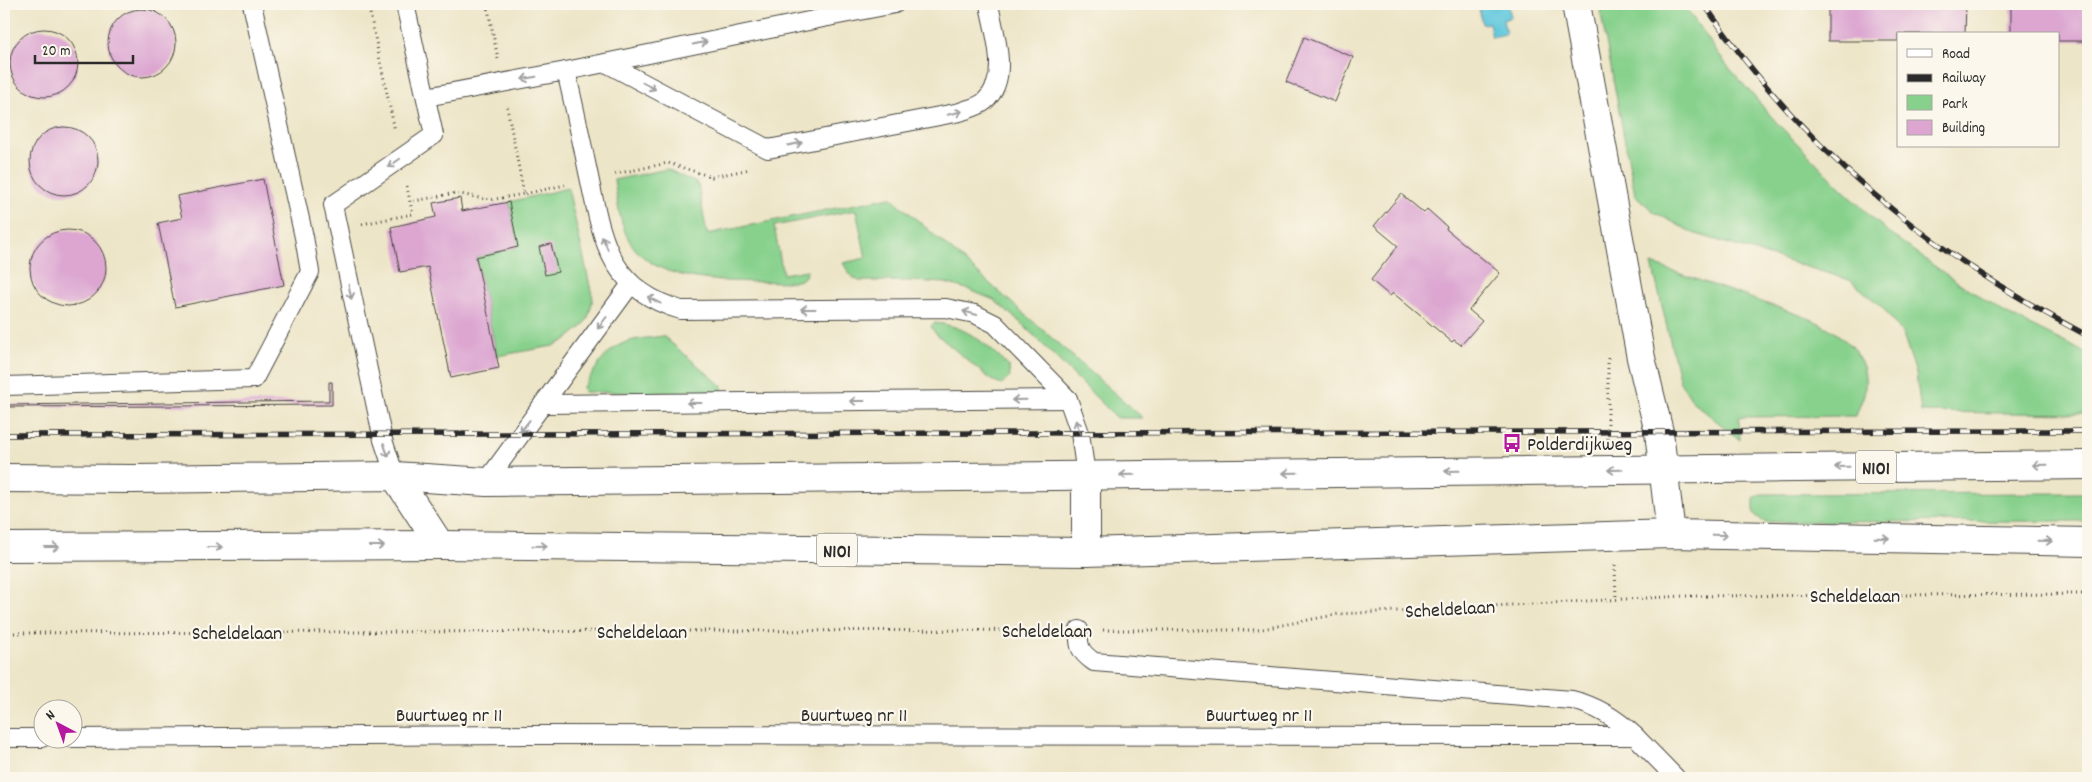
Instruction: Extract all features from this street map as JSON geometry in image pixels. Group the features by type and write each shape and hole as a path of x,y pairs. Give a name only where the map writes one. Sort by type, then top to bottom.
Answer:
{"main road":[{"path":"1576,4 1641,358 1659,432 1671,534"},
{"name":"N101","path":"4,478 143,479 395,476 486,482 2088,464"},
{"path":"1086,475 1086,552"},
{"path":"395,476 440,545"},
{"name":"N101","path":"4,547 440,545 1086,552 1671,534 2088,542"}],"lane":[{"path":"4,386 254,379 310,272 304,237 252,4"},
{"path":"395,476 382,440 333,205 434,135 405,4"},
{"path":"426,97 606,63 827,10 895,4"},
{"path":"606,63 768,149 960,112 984,103 996,88 1000,68 989,4"},
{"path":"566,71 601,234 612,260 631,284 643,294 661,304 681,310 946,308 975,314 995,324 1068,399 1080,433 1086,475"},
{"path":"486,482 631,284"},
{"path":"543,404 1068,399"},
{"name":"Buurtweg nr 11","path":"1079,630 1078,643 1083,654 1094,662 1572,700 1590,705 1620,721 1676,778"},
{"name":"Buurtweg nr 11","path":"82,738 526,735 1635,736"},
{"path":"4,738 32,738"}],"path":[{"path":"487,4 524,194 668,163 712,176 759,168"},
{"name":"Scheldelaan","path":"4,633 1257,630 1339,614 1684,596 2088,594"}],"green space":[{"path":"1599,4 1683,4 1726,64 1777,123 1842,189 1889,233 1944,273 2005,313 2088,354 2088,414 1921,412 1916,373 1903,334 1881,306 1850,280 1693,233 1654,212 1635,195"},
{"path":"667,169 698,184 707,234 891,197 1143,418 1117,418 1022,324 994,300 967,289 945,283 859,281 851,276 843,263 866,258 856,210 774,226 783,274 807,270 804,277 800,280 792,282 722,281 696,278 673,272 652,263 635,249 624,229 614,180"},
{"path":"568,188 593,299 588,318 582,327 564,341 553,346 497,356 476,257 518,247 509,202"},
{"path":"1652,264 1811,319 1833,331 1852,347 1859,357 1863,368 1865,380 1864,394 1856,416 1739,417 1740,440 1693,402 1680,382"},
{"path":"934,323 957,328 976,338 1009,367 1010,377 1002,384 991,380 935,333 931,326"},
{"path":"663,336 722,386 722,393 584,392 583,387 596,368 617,346 633,340"},
{"path":"2088,493 2088,521 1764,522 1754,514 1754,498 1761,494"}],"water":[{"path":"1478,4 1508,4 1511,17 1503,20 1506,34 1492,37 1489,23 1482,24"}],"building":[{"path":"1828,4 1966,4 1965,32 1897,32 1897,41 1828,41"},
{"path":"2011,4 2088,4 2088,41 2060,41 2060,32 2011,32"},
{"path":"142,9 155,12 166,19 173,30 176,43 173,56 166,67 155,74 142,77 129,74 118,67 111,56 108,43 111,30 118,19 129,12"},
{"path":"44,29 57,31 68,39 76,50 78,63 76,76 68,87 57,95 44,97 31,95 20,87 12,76 10,63 12,50 20,39 31,31"},
{"path":"1304,37 1353,57 1335,102 1286,82"},
{"path":"64,127 77,130 88,137 95,148 98,161 95,174 88,185 77,192 64,195 51,192 40,185 33,174 30,161 33,148 40,137 51,130"},
{"path":"263,179 284,285 175,307 158,223 182,218 177,196"},
{"path":"1401,194 1424,213 1427,209 1447,227 1446,229 1500,273 1469,310 1482,321 1461,345 1454,340 1452,342 1393,293 1390,296 1371,280 1398,246 1374,226"},
{"path":"460,198 462,211 509,202 518,247 476,257 499,368 451,378 428,267 400,272 391,227 436,217 433,203"},
{"path":"68,230 82,233 95,241 103,254 106,268 103,282 95,295 82,303 68,306 54,303 41,295 33,282 30,268 33,254 41,241 54,233"},
{"path":"551,244 558,272 545,275 539,247"},
{"path":"329,382 332,382 332,405 4,407 4,405 329,401"}],"railway":[{"path":"1704,4 1743,57 1784,107 1828,152 1875,195 1924,234 1976,270 2088,336"},
{"path":"4,435 2088,431"}],"place":[{"name":"Polderdijkweg","path":"1512,443"}]}
